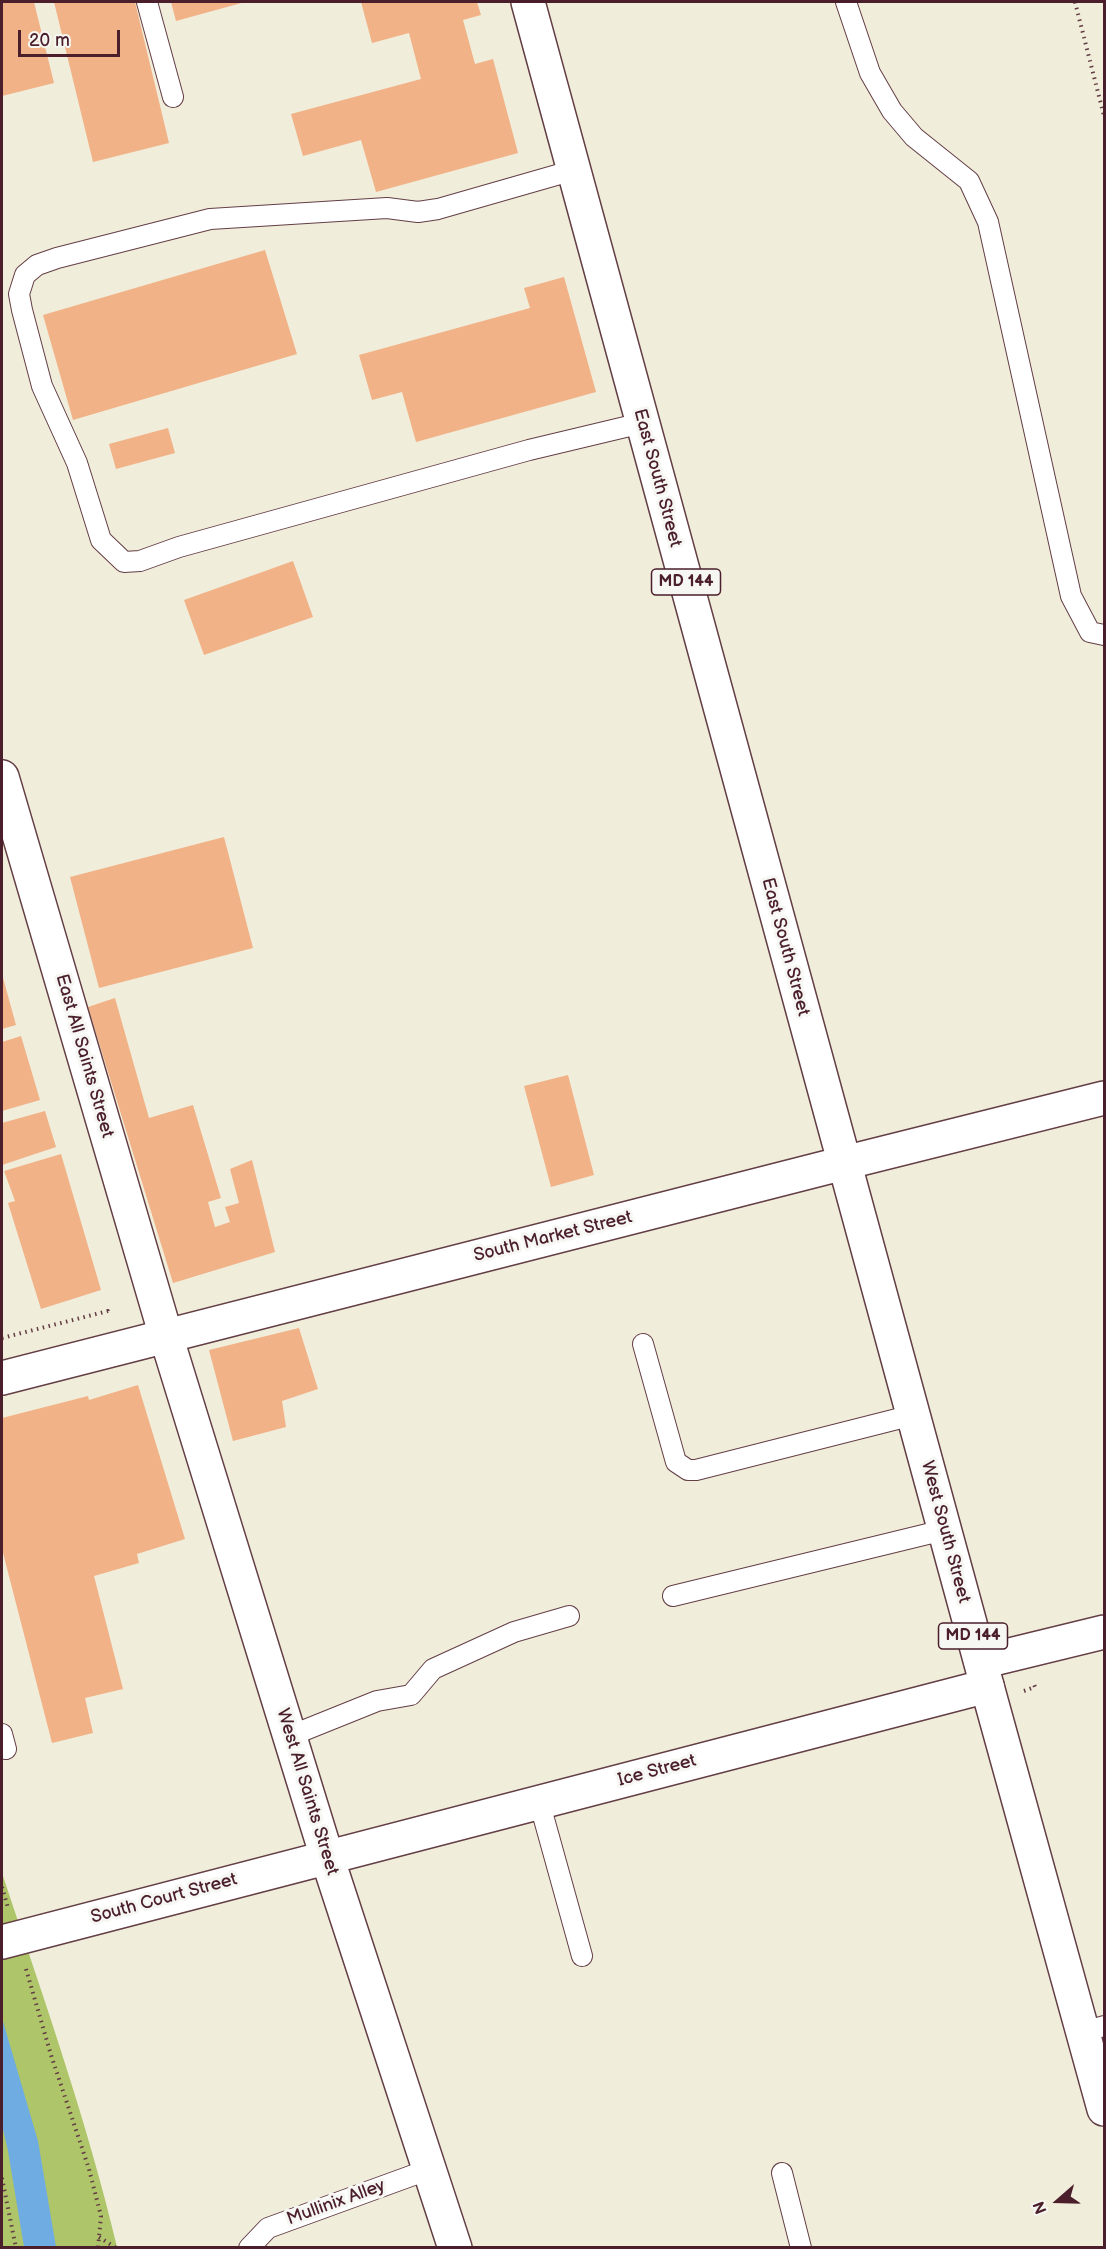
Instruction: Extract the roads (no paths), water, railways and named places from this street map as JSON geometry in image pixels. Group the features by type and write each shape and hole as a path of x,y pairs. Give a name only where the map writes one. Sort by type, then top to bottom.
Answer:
{"main road":[{"name":"East South Street","path":"528,2 844,1163"},
{"name":"East All Saints Street","path":"2,777 166,1336"},
{"name":"South Market Street","path":"2,1378 1104,1098"},
{"name":"West South Street","path":"844,1163 984,1674 1094,2029 1104,2109"},
{"name":"West All Saints Street","path":"166,1336 327,1857 455,2247"},
{"name":"Ice Street","path":"327,1857 539,1801 984,1674 1104,1632"},
{"name":"South Court Street","path":"13,1952 327,1857"}],"lane":[{"path":"147,2 174,97"},
{"path":"846,2 870,74 892,111 914,137 969,181 988,222 1071,596 1090,632 1104,635"},
{"path":"574,170 438,209 418,212 387,208 210,219 37,265 24,275 19,294 42,386 76,463 100,540 123,562 140,561 179,547 529,450 642,423"},
{"path":"643,1344 676,1462 688,1470 696,1470 913,1415"},
{"path":"673,1596 944,1530"},
{"path":"290,1736 377,1701 411,1695 433,1669 514,1632 569,1616"},
{"path":"539,1801 582,1956"},
{"name":"Mullinix Alley","path":"249,2247 268,2228 430,2169"},
{"path":"782,2173 801,2247"}],"water":[{"path":"2,2018 38,2141 56,2247 24,2247 2,2125"}]}
